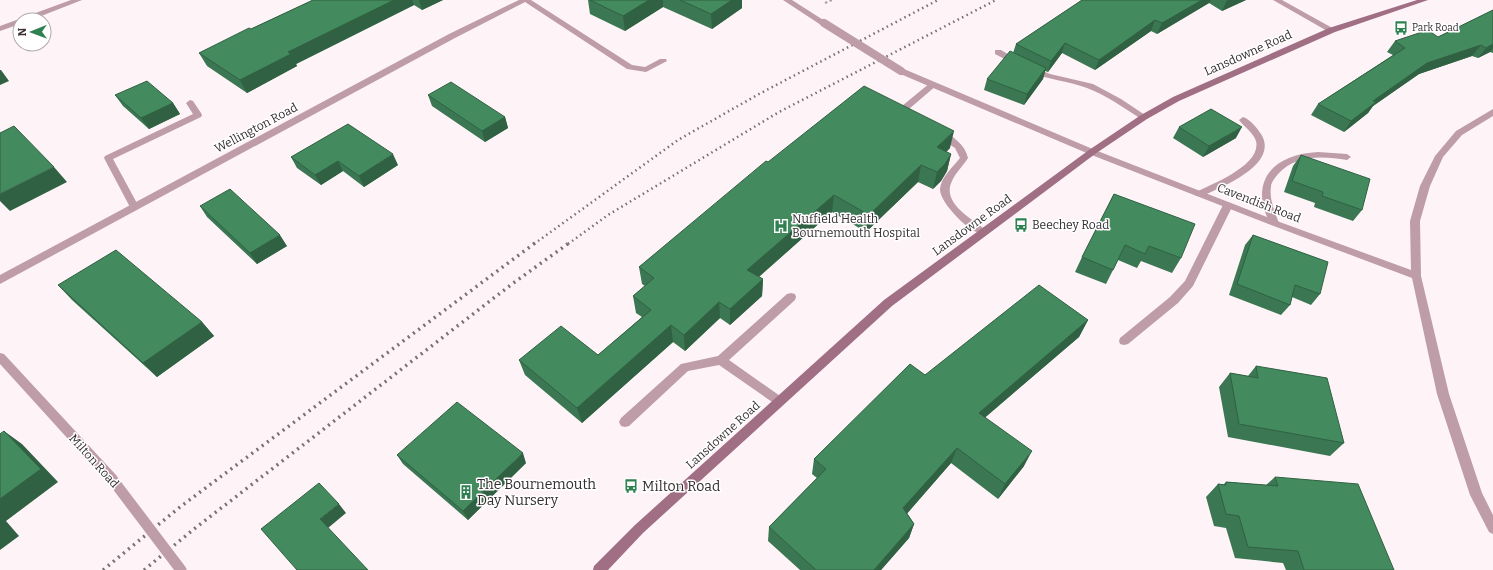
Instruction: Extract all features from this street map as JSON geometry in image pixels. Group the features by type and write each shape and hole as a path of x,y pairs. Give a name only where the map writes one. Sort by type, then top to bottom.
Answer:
{"main road":[{"name":"Lansdowne Road","path":"599,570 639,529 888,303 1092,152 1144,117 1176,99 1332,30 1424,0"}],"street":[{"path":"46,12 78,0"},
{"path":"526,0 593,42 630,68 646,70 663,61"},
{"name":"Wellington Road","path":"0,280 452,36 526,0"},
{"path":"787,0 901,71 1092,152"},
{"path":"1277,0 1332,30"},
{"path":"0,29 12,24"},
{"path":"998,52 1042,75 1055,79 1075,81 1092,87 1144,117"},
{"path":"920,122 908,115 905,108 933,85"},
{"path":"134,207 108,158 198,115 190,103"},
{"path":"1493,112 1459,133 1439,156 1425,186 1415,221 1416,276 1443,394 1476,496 1493,528"},
{"path":"1199,194 1241,172 1253,164 1260,154 1261,144 1258,136 1243,120"},
{"path":"932,130 957,144 963,152 964,158 946,181 944,194 948,203 983,232"},
{"name":"Cavendish Road","path":"1092,152 1274,223 1416,276"},
{"path":"1274,223 1267,197 1266,186 1270,178 1281,166 1295,158 1312,155 1328,154 1347,156"},
{"path":"1124,341 1174,300 1188,283 1228,205"},
{"path":"625,422 685,367 721,360 792,297"},
{"name":"Milton Road","path":"0,357 112,479 181,570"},
{"path":"721,360 779,401"}],"building":[{"path":"313,0 394,0 288,52 291,54 240,80 199,53 249,28 251,29"},
{"path":"590,0 649,0 623,16"},
{"path":"680,0 732,0 711,14"},
{"path":"1082,0 1202,0 1162,23 1155,20 1099,60 1065,43 1051,61 1016,44"},
{"path":"1493,10 1493,44 1486,48 1481,45 1427,63 1373,101 1376,102 1351,121 1318,104 1405,48 1395,41 1428,30 1438,37"},
{"path":"1010,51 1046,68 1027,94 987,79"},
{"path":"147,81 173,103 141,118 115,95"},
{"path":"451,82 505,117 482,131 428,95"},
{"name":"Nuffield Health Bournemouth Hospital","path":"864,86 954,131 937,147 951,154 945,164 937,172 921,165 869,215 834,195 747,270 763,279 730,309 719,302 684,335 671,325 577,408 519,360 561,326 598,355 651,310 633,296 654,278 639,267 766,161 768,162"},
{"path":"1211,109 1242,127 1209,146 1179,127"},
{"path":"348,124 393,154 359,176 338,161 315,175 291,157"},
{"path":"14,126 54,167 0,194 0,133"},
{"path":"1301,155 1370,179 1362,210 1322,196 1323,192 1292,181"},
{"path":"230,189 280,235 250,253 200,206"},
{"path":"1114,194 1195,224 1181,258 1149,246 1145,254 1125,245 1113,270 1082,257"},
{"path":"1253,235 1328,262 1320,294 1295,285 1290,305 1237,284"},
{"path":"116,250 202,322 143,363 58,285"},
{"path":"1039,285 1088,320 979,413 1032,451 1005,484 957,448 903,508 914,524 874,570 816,570 769,527 826,469 814,459 910,364 925,375"},
{"path":"1256,366 1327,378 1344,443 1239,424 1230,373 1258,378"},
{"name":"The Bournemouth Day Nursery","path":"457,402 523,453 463,511 397,455"},
{"path":"4,431 41,469 0,499 0,434"},
{"path":"1275,477 1358,484 1394,570 1304,570 1298,551 1248,547 1239,516 1226,514 1218,484 1226,485 1226,482 1278,486"},
{"path":"319,483 339,504 320,519 368,570 297,570 261,529"}],"railway":[{"path":"534,244 678,140 759,94 938,0"},
{"path":"568,244 608,215 779,112 996,0"},
{"path":"103,570 180,507 535,243"},
{"path":"144,570 194,529 512,284 569,243"}],"place":[{"name":"Park Road","path":"1401,28"},
{"name":"Beechey Road","path":"1021,225"},
{"name":"Nuffield Health Bournemouth Hospital","path":"781,226"},
{"name":"Milton Road","path":"631,486"},
{"name":"The Bournemouth Day Nursery","path":"466,492"}]}
